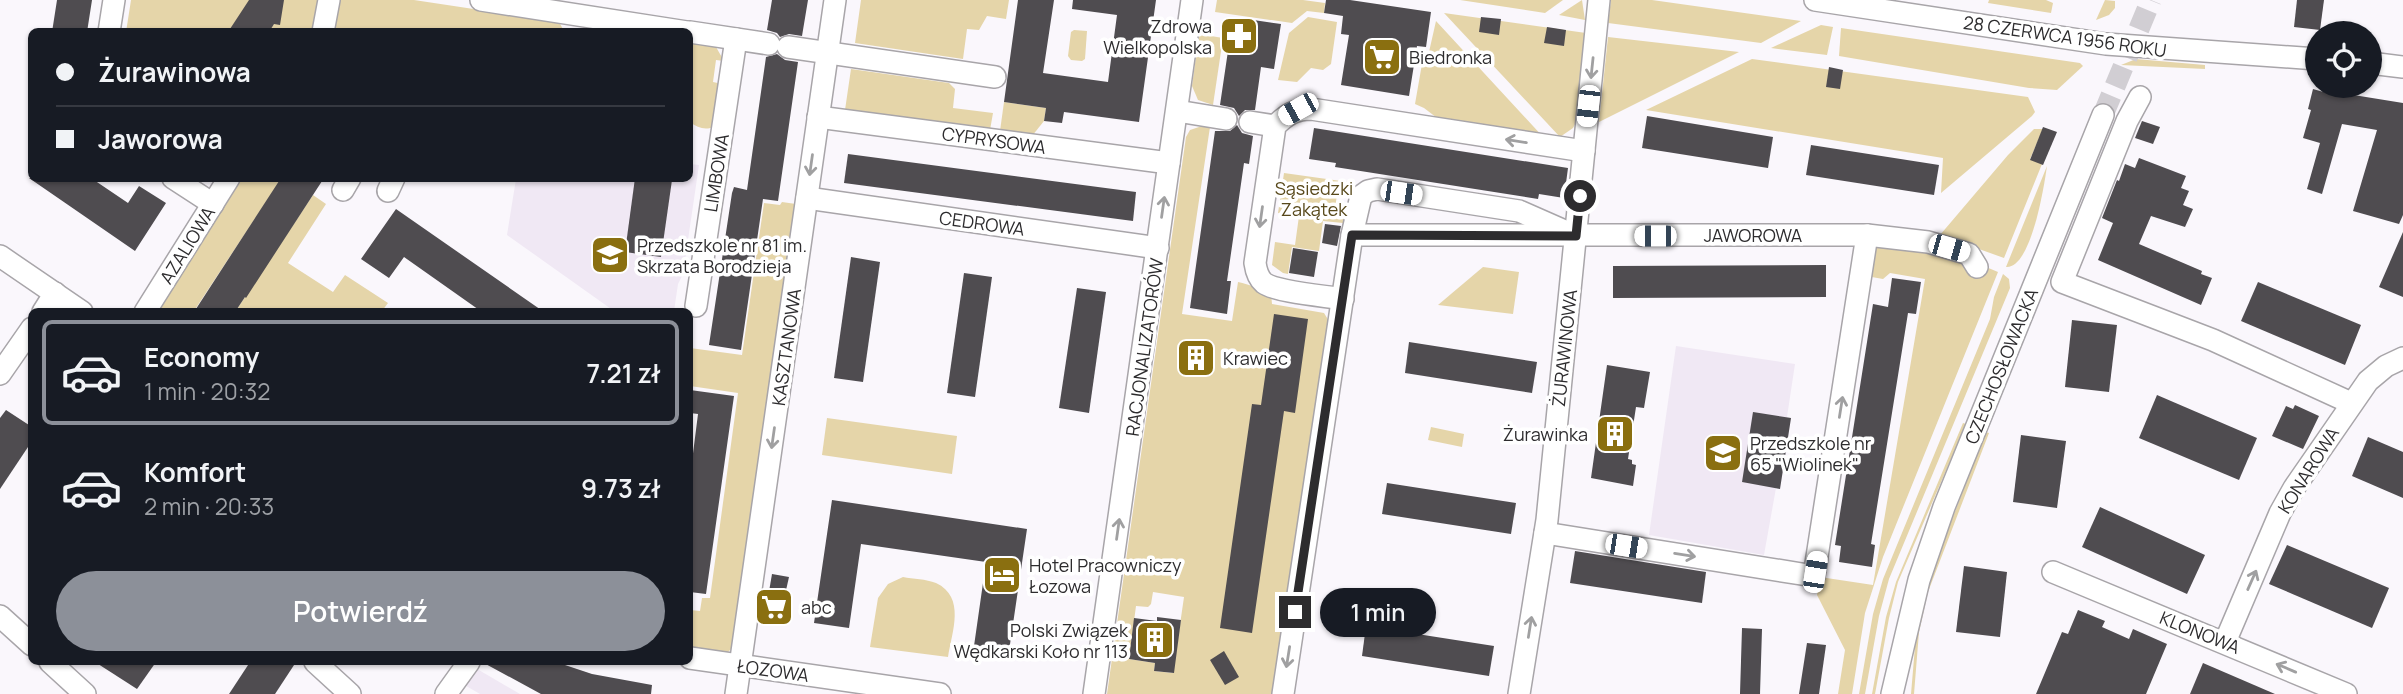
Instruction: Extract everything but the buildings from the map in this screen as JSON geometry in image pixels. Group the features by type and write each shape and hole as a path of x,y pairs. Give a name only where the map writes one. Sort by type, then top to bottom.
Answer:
{"street":[{"path":"110,28 114,0"},
{"path":"324,28 329,0"},
{"name":"KASZTANOWA","path":"736,694 835,0"},
{"name":"RACJONALIZATORÓW","path":"1094,694 1192,0"},
{"name":"ŻURAWINOWA","path":"1520,694 1545,533 1599,0"},
{"name":"28 CZERWCA 1956 ROKU","path":"1815,0 1875,4 2106,44 2305,59"},
{"path":"493,1 576,23 638,28"},
{"path":"693,33 995,77"},
{"name":"LIMBOWA","path":"696,306 736,39"},
{"path":"2382,64 2403,67"},
{"path":"2140,97 2127,121 2062,282 2213,340 2351,403"},
{"path":"1343,299 1276,288 1264,283 1257,274 1255,263 1275,126 1298,109 1311,108 1584,151"},
{"path":"1177,111 1226,118"},
{"name":"CZECHOSŁOWACKA","path":"1892,694 1919,580 1944,507 2103,115"},
{"name":"CYPRYSOWA","path":"818,117 1169,163"},
{"path":"1250,122 1275,126"},
{"path":"179,182 213,204"},
{"name":"AZALIOWA","path":"148,308 227,182"},
{"name":"JAWOROWA","path":"1283,694 1352,235 1361,196 1368,191 1377,189 1519,211 1576,236 1867,235 1938,245 1969,254 1977,267"},
{"name":"CEDROWA","path":"807,198 1157,247"},
{"path":"1352,235 1576,236"},
{"path":"1545,533 1814,576 1867,235"},
{"path":"0,256 76,308"},
{"path":"46,308 55,293"},
{"path":"0,374 28,334"},
{"name":"KONAROWA","path":"2225,642 2280,513 2294,488 2351,403 2379,371 2402,368"},
{"name":"KLONOWA","path":"2053,572 2346,694"},
{"path":"0,616 28,641"},
{"name":"CZECHOSŁOWACKA","path":"1903,694 1908,621"},
{"name":"ŁOZOWA","path":"693,658 940,694"},
{"path":"53,665 85,694"},
{"path":"318,665 350,694"},
{"path":"446,694 467,665"}],"shaded area":[{"name":"Przedszkole nr 81 im. Skrzata Borodzieja","path":"693,164 699,165 683,274 678,284 674,308 610,308 507,235 516,182 693,182"},
{"name":"Przedszkole nr 65 \"Wiolinek\"","path":"1676,346 1795,364 1787,417 1791,418 1780,489 1776,488 1764,555 1649,535"},
{"path":"472,666 520,694 480,694 461,683"}],"green space":[{"path":"131,0 325,0 318,28 127,28"},
{"path":"340,0 414,0 559,22 562,28 335,28"},
{"path":"861,0 1009,0 1006,19 987,16 979,30 967,29 963,59 855,43"},
{"path":"1217,0 1303,0 1325,3 1324,13 1307,11 1292,23 1215,12"},
{"path":"1460,0 1563,0 1545,13"},
{"path":"1582,0 1585,20 1559,15"},
{"path":"1611,0 1652,0 1801,21 1761,43 1608,23"},
{"path":"1989,0 2046,0 2053,3 2051,13 1988,3"},
{"path":"2105,0 2115,1 2115,8 2109,15 2096,20"},
{"path":"1444,13 1586,33 1580,115 1573,128 1560,137"},
{"path":"1308,17 1337,22 1331,64 1323,70 1311,68 1297,82 1278,80 1289,33"},
{"path":"1436,21 1545,139 1445,124 1415,104 1423,58 1429,52"},
{"path":"1821,25 1833,27 1827,55 1771,48"},
{"path":"1841,28 2080,63 2083,66 2057,90 2029,88 1839,56"},
{"path":"1087,31 1085,59 1082,61 1071,60 1068,56 1071,32"},
{"path":"1199,34 1223,38 1213,105 1198,100 1192,86"},
{"path":"1608,37 1739,52 1599,122"},
{"path":"693,41 716,47 724,61 716,60 713,82 722,84 715,126 705,129 693,124"},
{"path":"1752,59 2028,97 2035,112 1941,193 1943,158 1646,110"},
{"path":"2136,59 2205,65 2205,69 2121,65"},
{"path":"851,69 949,83 955,89 953,108 993,113 990,130 845,110"},
{"path":"1004,102 1046,108 1044,121 1032,136 1000,131"},
{"path":"1202,126 1210,127 1182,314 1232,321 1238,282 1271,293 1272,304 1324,313 1332,326 1277,694 1107,694 1186,137 1190,130","holes":["1153,592 1184,597 1173,673 1154,671 1155,663 1129,659 1136,606 1148,607"]},
{"path":"2034,129 2043,129 2030,159 2042,164 2004,258 1940,235 2008,155"},
{"path":"2047,166 2035,225 2029,241 2023,255 2015,264 2006,267"},
{"name":"Sąsiedzki Zakątek","path":"1284,173 1348,182 1347,196 1337,195 1334,214 1344,216 1343,223 1323,221 1319,251 1292,247 1288,274 1272,265 1275,242 1295,245 1299,216 1278,213"},
{"path":"238,182 279,182 196,308 156,308"},
{"path":"313,195 326,204 288,263 333,292 345,275 388,303 384,308 238,308"},
{"path":"782,202 796,204 732,648 727,653 693,648 693,610 700,611 702,598 710,598 738,393 693,386 693,348 742,355 764,203 780,205"},
{"path":"1871,241 1967,259 1998,272 1883,557 1865,613 1852,694 1838,694 1845,650 1817,595 1820,577 1873,585 1925,279 1890,273 1883,279 1866,276"},
{"path":"1483,267 1519,272 1513,314 1438,305"},
{"path":"2003,274 2009,279 2010,288 1889,579 1879,616 1865,694 1859,694 1873,614 1883,579 1990,319 1994,297"},
{"path":"827,418 957,436 952,474 822,455"},
{"path":"1963,423 1966,424 1898,582 1875,694 1872,694 1886,617 1896,582"},
{"path":"1431,427 1464,434 1462,447 1428,440"},
{"path":"1986,432 1989,433 1928,592 1919,632 1914,694 1911,694 1917,623 1933,568"},
{"path":"903,577 936,583 951,597 955,616 948,657 870,647 878,598 888,584"}],"tunnel":[{"path":"2103,115 2151,0"}],"place":[{"name":"Zdrowa Wielkopolska","path":"1239,36"},
{"name":"Biedronka","path":"1382,57"},
{"name":"Przedszkole nr 81 im. Skrzata Borodzieja","path":"610,255"},
{"name":"Krawiec","path":"1196,358"},
{"name":"Żurawinka","path":"1615,434"},
{"name":"Przedszkole nr 65 \"Wiolinek\"","path":"1723,453"},
{"name":"Hotel Pracowniczy Łozowa","path":"1002,575"},
{"name":"abc","path":"774,607"},
{"name":"Polski Związek Wędkarski Koło nr 113","path":"1155,640"}],"route":[{"path":"1295,612 1352,235 1576,236 1580,196"}]}
